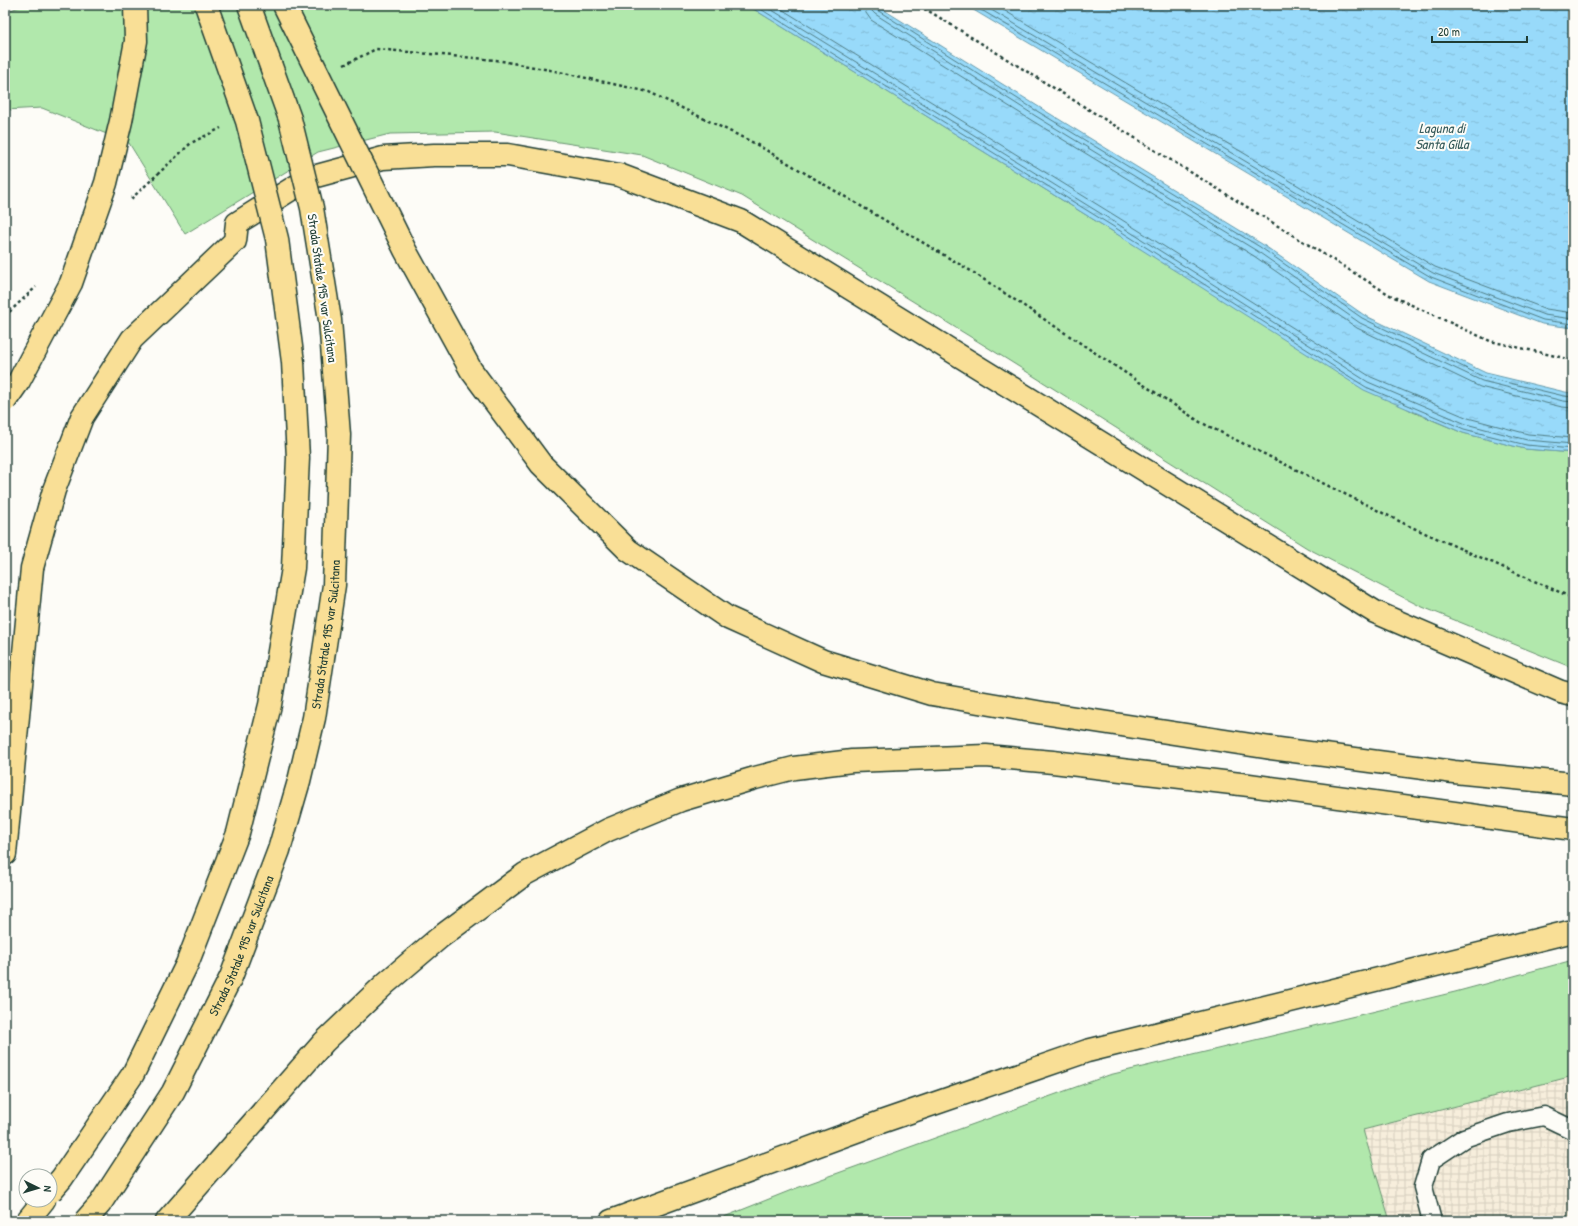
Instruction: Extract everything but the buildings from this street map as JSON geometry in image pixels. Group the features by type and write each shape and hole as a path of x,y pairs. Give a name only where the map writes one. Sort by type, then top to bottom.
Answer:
{"highway":[{"path":"5,401 19,381 71,283 106,183 121,121 136,41 135,5"},
{"path":"58,1182 133,1074 187,964 238,833 270,705 293,568 298,458 293,362 277,239 247,121 206,5"},
{"name":"Strada Statale 195 var Sulcitana","path":"86,1221 100,1204 173,1092 231,978 279,850 299,780 314,718 334,585 340,435 330,320 312,208 290,119 249,5"},
{"path":"284,5 405,250 471,370 541,464 628,550 728,618 823,661 932,694 1271,748 1454,772 1573,784"},
{"path":"5,854 32,568 54,490 82,416 132,339 235,241 237,223 309,178 383,158 434,155 508,155 619,175 741,221 1375,612 1554,689 1573,695"},
{"path":"167,1221 324,1042 386,983 439,938 525,874 608,830 681,800 755,778 794,768 852,761 986,756 1053,762 1241,784 1573,829"},
{"path":"611,1221 881,1122 1087,1051 1573,931"},
{"path":"27,1221 38,1208"}],"lane":[{"path":"1432,1221 1423,1187 1431,1160 1464,1138 1508,1123 1544,1116 1573,1130"}],"path":[{"path":"920,5 1390,295 1490,341 1573,360"},
{"path":"555,71 649,92 754,143 972,271 1200,422 1409,526 1573,598"}],"shaded area":[{"path":"1573,1076 1573,1221 1390,1221 1363,1130"}],"green space":[{"path":"25,5 747,5 1112,231 1413,412 1463,433 1525,449 1573,453 1573,668 1420,606 1307,548 1008,360 742,196 642,155 495,132 390,134 318,152 185,234 129,143 42,108 5,110 5,12"},
{"path":"1573,960 1573,1076 1363,1130 1390,1221 714,1221 794,1189 1109,1075 1455,992"}],"water":[{"path":"747,5 876,5 1262,244 1364,315 1486,373 1573,393 1573,453 1525,449 1463,433 1364,390 1112,231"},
{"name":"Laguna di Santa Gilla","path":"965,5 1573,5 1573,328 1542,324 1429,281"}]}
